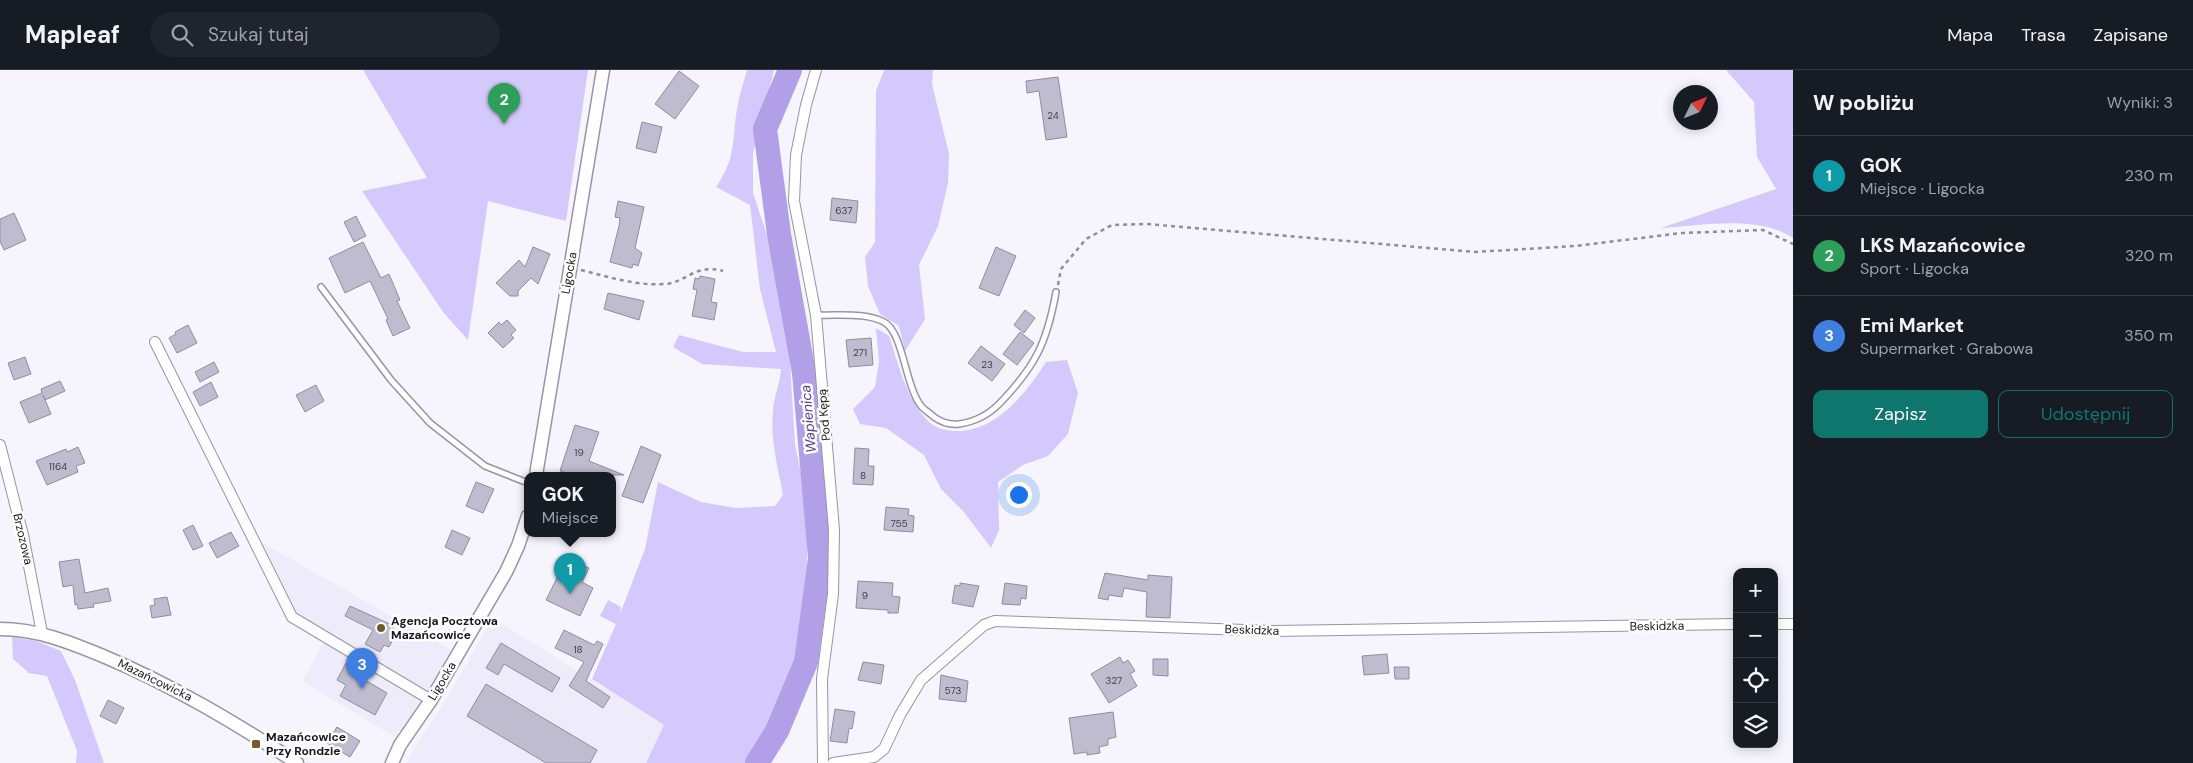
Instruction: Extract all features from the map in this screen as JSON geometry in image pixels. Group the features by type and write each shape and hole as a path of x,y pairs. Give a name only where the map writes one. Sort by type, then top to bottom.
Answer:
{"street":[{"name":"Ligocka","path":"536,472 603,70"},
{"name":"Pod Kępą","path":"816,70 806,105 796,155 794,201 816,315 834,530 833,594 822,679 824,763"},
{"path":"155,342 292,616 431,700"},
{"name":"Brzozowa","path":"0,445 23,535 42,633"},
{"name":"Ligocka","path":"392,763 400,745 431,700 506,572 524,528"},
{"name":"Beskidzka","path":"834,763 874,757 884,749 900,715 921,680 984,625 995,621 1274,631 1733,624"},
{"path":"1778,624 1793,624"},
{"name":"Mazańcowicka","path":"0,629 42,633 135,669 180,691 237,724 297,763"},
{"path":"384,763 400,745"}],"lane":[{"path":"321,287 391,380 430,423 485,466 524,481"},
{"path":"816,315 868,317 884,322 893,330 910,385 922,407 939,420 953,425 972,422 994,409 1015,387 1037,359 1050,326 1056,292"}],"path":[{"path":"1056,292 1061,268 1086,239 1112,225 1147,224 1217,232 1475,252 1575,246 1682,233 1763,230 1793,244"},
{"path":"570,268 636,284 667,284 695,271 713,268 723,271"}],"shaded area":[{"path":"363,70 588,70 566,221 488,201 468,340 443,312 362,191 427,178"},
{"path":"747,70 774,70 753,153 753,193 769,241 789,347 795,445 807,501 807,563 802,639 780,706 749,763 646,763 664,725 592,679 616,624 600,616 608,600 621,607 620,614 645,549 658,482 701,502 736,508 775,506 783,495 775,453 772,422 781,369 702,364 673,347 679,335 743,352 776,352 760,289 750,205 716,187 723,176 731,156 738,104"},
{"path":"884,70 933,70 932,84 949,154 948,183 938,226 919,265 925,319 905,351 899,326 880,314 868,286 865,257 875,242 876,91"},
{"path":"1726,70 1793,70 1793,238 1764,226 1747,224 1729,223 1661,228 1776,189 1757,157 1754,102"},
{"path":"876,328 889,336 904,382 914,403 929,422 946,430 957,431 985,425 1009,408 1020,397 1046,362 1067,360 1078,393 1068,434 1048,456 1023,465 998,482 999,530 991,548 964,512 941,489 924,455 886,428 860,424 853,409 875,387 879,362"},
{"path":"261,542 451,650 427,691 297,614"},
{"path":"493,618 664,725 646,763 407,763 415,746 441,708"},
{"path":"12,637 36,641 61,651 75,680 104,763 76,763 77,751 47,676 29,673 13,659"},
{"path":"324,641 424,699 395,737 302,681"}],"building":[{"path":"679,71 699,86 675,119 655,104"},
{"path":"1058,77 1067,137 1046,140 1039,91 1027,93 1026,81"},
{"path":"642,122 662,127 656,153 636,148"},
{"path":"832,198 858,201 856,223 830,220"},
{"path":"618,201 644,207 635,248 642,253 638,266 633,264 632,268 610,262 619,226 620,218 615,217"},
{"path":"14,213 26,240 4,250 0,241 0,219"},
{"path":"356,216 366,236 354,242 344,222"},
{"path":"363,242 381,278 389,274 400,300 397,301 410,328 393,336 386,320 388,319 370,281 345,293 329,258"},
{"path":"533,247 550,254 538,284 531,278 518,291 518,296 510,296 496,283 519,260 525,267"},
{"path":"996,247 1016,256 999,296 979,288"},
{"path":"700,276 715,279 711,302 717,303 714,320 692,316 697,290 693,289 695,278 699,279"},
{"path":"608,293 644,301 639,320 604,309"},
{"path":"1025,310 1035,318 1024,333 1014,325"},
{"path":"507,320 516,330 511,335 514,338 503,348 488,333 499,322 501,325"},
{"path":"188,325 197,343 177,353 169,338 176,334 175,332"},
{"path":"1020,332 1034,343 1017,365 1003,354"},
{"path":"871,338 873,365 849,367 846,340"},
{"path":"981,346 1005,364 992,381 968,363"},
{"path":"25,357 31,374 14,380 8,363"},
{"path":"214,362 219,372 200,382 195,372"},
{"path":"60,381 65,391 45,400 51,414 29,423 20,402 42,393 41,389"},
{"path":"211,382 218,397 200,406 193,392"},
{"path":"316,385 324,401 305,412 296,395"},
{"path":"575,425 599,432 589,461 624,475 616,475 616,472 560,471"},
{"path":"641,446 661,455 643,503 622,496"},
{"path":"78,447 85,463 76,466 78,472 47,485 36,461 66,449 67,452"},
{"path":"855,448 869,449 868,466 874,466 873,485 853,484"},
{"path":"476,482 494,489 483,513 466,506"},
{"path":"886,507 909,509 908,515 914,516 913,532 884,530"},
{"path":"193,525 203,546 193,550 183,530"},
{"path":"452,530 470,538 462,555 445,547"},
{"path":"231,532 239,546 217,558 209,543"},
{"path":"79,559 85,593 108,588 111,601 93,604 94,607 78,609 77,604 75,605 73,585 63,587 59,562"},
{"path":"570,559 589,568 582,582 593,588 580,616 546,600 558,576 561,577"},
{"path":"1105,573 1148,580 1148,575 1172,577 1170,618 1146,617 1147,592 1124,588 1122,597 1109,595 1108,600 1098,598"},
{"path":"858,581 893,583 892,596 900,597 898,613 888,613 888,610 856,608"},
{"path":"960,583 979,586 973,607 952,603 955,585 960,586"},
{"path":"1005,583 1027,586 1026,599 1021,598 1020,605 1002,604"},
{"path":"167,597 171,615 152,618 150,606 155,605 154,599"},
{"name":"Agencja Pocztowa Mazańcowice","path":"350,606 394,626 390,634 395,636 389,647 384,645 380,652 365,644 373,630 345,616"},
{"path":"564,630 594,645 597,641 603,644 586,681 610,697 603,708 569,686 584,662 555,648"},
{"path":"501,643 560,678 552,692 504,664 498,675 486,668"},
{"path":"1387,654 1389,673 1364,675 1362,656"},
{"path":"1120,657 1123,663 1128,660 1135,671 1130,674 1137,686 1109,703 1091,674"},
{"path":"1153,659 1168,659 1168,676 1153,675"},
{"path":"863,662 884,665 881,684 858,680"},
{"path":"346,663 367,675 365,680 387,693 375,715 340,696 346,685 337,680"},
{"path":"1394,667 1409,667 1409,679 1395,679"},
{"path":"941,675 968,681 966,702 939,699"},
{"path":"486,684 597,750 590,763 546,763 467,716"},
{"path":"108,700 124,708 116,724 100,716"},
{"path":"835,709 855,712 852,729 849,728 847,743 830,741"},
{"path":"1113,712 1116,737 1108,739 1108,745 1099,747 1100,753 1074,754 1069,718"},
{"path":"337,727 360,741 350,757 327,743"}],"waterway":[{"name":"Wapienica","path":"757,763 777,731 806,662 820,558 804,373 779,234 765,129 790,70"}],"place":[{"name":"LKS Mazańcowice","path":"504,124"},
{"name":"GOK","path":"570,594"},
{"name":"Agencja Pocztowa Mazańcowice","path":"381,628"},
{"name":"Emi Market","path":"362,689"},
{"name":"Mazańcowice Przy Rondzie","path":"256,744"}]}
